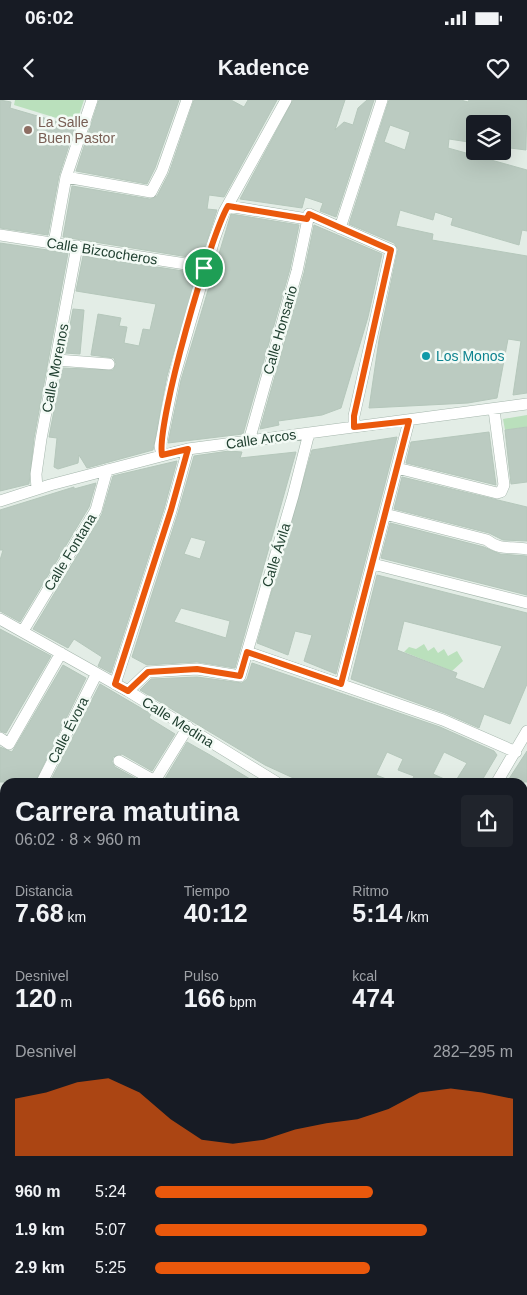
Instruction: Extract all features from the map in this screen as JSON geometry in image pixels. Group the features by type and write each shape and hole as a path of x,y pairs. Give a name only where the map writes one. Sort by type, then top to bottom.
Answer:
{"street":[{"path":"54,243 66,177 92,100"},
{"path":"66,177 151,192 162,171 187,100"},
{"path":"162,455 160,446 174,378 204,268 228,206 286,100"},
{"path":"340,228 382,100"},
{"path":"228,206 307,219 309,214 391,250 354,416 354,427"},
{"name":"Calle Honsario","path":"249,441 297,271 307,219"},
{"name":"Calle Bizcocheros","path":"0,235 204,268"},
{"name":"Calle Morenos","path":"36,490 36,474 77,246"},
{"path":"57,360 109,364"},
{"name":"Calle Arcos","path":"0,501 188,449 494,410 527,404"},
{"path":"397,468 497,493 501,492 504,485 494,410"},
{"path":"341,684 409,421"},
{"name":"Calle Ávila","path":"128,691 148,672 197,669 240,676 293,496 309,433"},
{"path":"115,684 171,510 188,449"},
{"name":"Calle Fontana","path":"23,631 96,510 108,470"},
{"path":"385,514 487,540 493,545 507,549 518,547 527,549"},
{"path":"373,564 527,603"},
{"name":"Calle Medina","path":"0,619 188,727 259,778"},
{"path":"247,652 443,720 516,752"},
{"path":"0,738 10,744 61,653"},
{"name":"Calle Évora","path":"44,778 94,678"},
{"path":"156,778 188,727"},
{"path":"499,778 527,731"},
{"path":"120,761 148,778"}],"green space":[{"path":"15,100 84,100 76,124 14,105"},
{"path":"527,415 527,427 505,430 503,419"},
{"path":"424,644 428,651 434,647 438,653 444,649 448,656 457,651 463,661 452,671 404,652 409,647 416,649"}],"building":[{"path":"0,100 11,102 10,108 75,127 59,176 48,235 0,228"},
{"path":"99,100 179,100 155,168 147,184 76,171"},
{"path":"194,100 231,100 244,107 248,100 277,100 224,197 209,195 207,209 217,210 201,259 63,237 72,186 150,199 157,196 169,173"},
{"path":"293,100 345,100 335,130 344,122 353,125 358,108 367,100 374,100 336,217 320,211 323,203 305,197 302,208 240,199"},
{"path":"389,100 461,100 468,102 469,100 527,100 526,150 511,148 511,115 466,115 466,142 449,139 448,148 466,153 466,160 491,160 527,170 527,231 522,230 519,245 451,225 453,218 435,212 433,220 400,210 396,226 433,234 432,240 527,256 527,393 513,395 521,341 508,339 497,398 468,403 369,408 379,340 398,249 394,243 349,224","holes":["390,125 410,132 405,150 384,142"]},
{"path":"231,214 299,225 290,269 243,434 168,443 181,380"},
{"path":"314,225 382,254 368,317 341,408 322,415 278,421 279,425 260,429 304,273"},
{"path":"0,243 68,253 34,438 29,484 0,491"},
{"path":"83,256 197,273 167,376 153,450 87,468 79,455 78,463 58,469 54,467 57,438 49,437 62,368 113,370 116,364 114,358 91,355 98,314 121,318 119,326 127,327 124,343 139,346 143,329 150,330 156,304 76,291"},
{"path":"73,309 84,310 80,354 65,353"},
{"path":"527,427 527,482 511,484 505,430"},
{"path":"489,432 496,485 406,463 411,442"},
{"path":"397,437 336,674 304,661 312,635 295,631 288,655 257,643 312,450"},
{"path":"229,451 242,452 240,458 296,452 235,668 197,662 147,665 132,657 178,513 194,456","holes":["191,537 206,541 200,559 184,554","181,608 230,621 226,638 174,622"]},
{"path":"177,461 164,509 111,673 98,666 102,657 74,639 68,648 33,629 102,514 113,476"},
{"path":"402,477 527,507 527,541 503,540 489,533 394,509"},
{"path":"96,483 89,507 20,622 0,611 0,560 3,550 0,550 0,510 74,487 74,489"},
{"path":"390,523 484,547 500,554 527,556 527,595 381,558"},
{"path":"377,575 527,613 527,684 510,724 484,714 479,728 445,713 351,679","holes":["404,621 502,646 484,689 455,678 457,673 397,650"]},
{"path":"0,629 51,656 6,733 0,731"},
{"path":"252,663 440,727 494,751 497,755 483,778 458,778 467,763 444,752 433,774 442,778 413,778 414,776 398,770 403,759 387,752 376,775 384,778 293,778 265,765 140,690 151,679 197,677 242,683 247,679"},
{"path":"63,665 86,678 37,778 0,778 0,747 12,752"},
{"path":"100,684 151,714 149,718 175,734 152,771 122,754 113,757 112,762 115,767 135,778 52,778"},
{"path":"187,742 248,778 165,778"},
{"path":"527,751 527,778 510,778"}],"place":[{"name":"La Salle Buen Pastor","path":"28,130"},
{"name":"Los Monos","path":"426,356"}],"route":[{"path":"228,206 307,219 309,214 391,250 354,416 354,427 409,421 341,684 247,652 240,676 208,670 178,670 148,672 128,691 115,684 171,510 188,449 162,455 160,446 174,378 204,268 224,212 228,206"}]}
